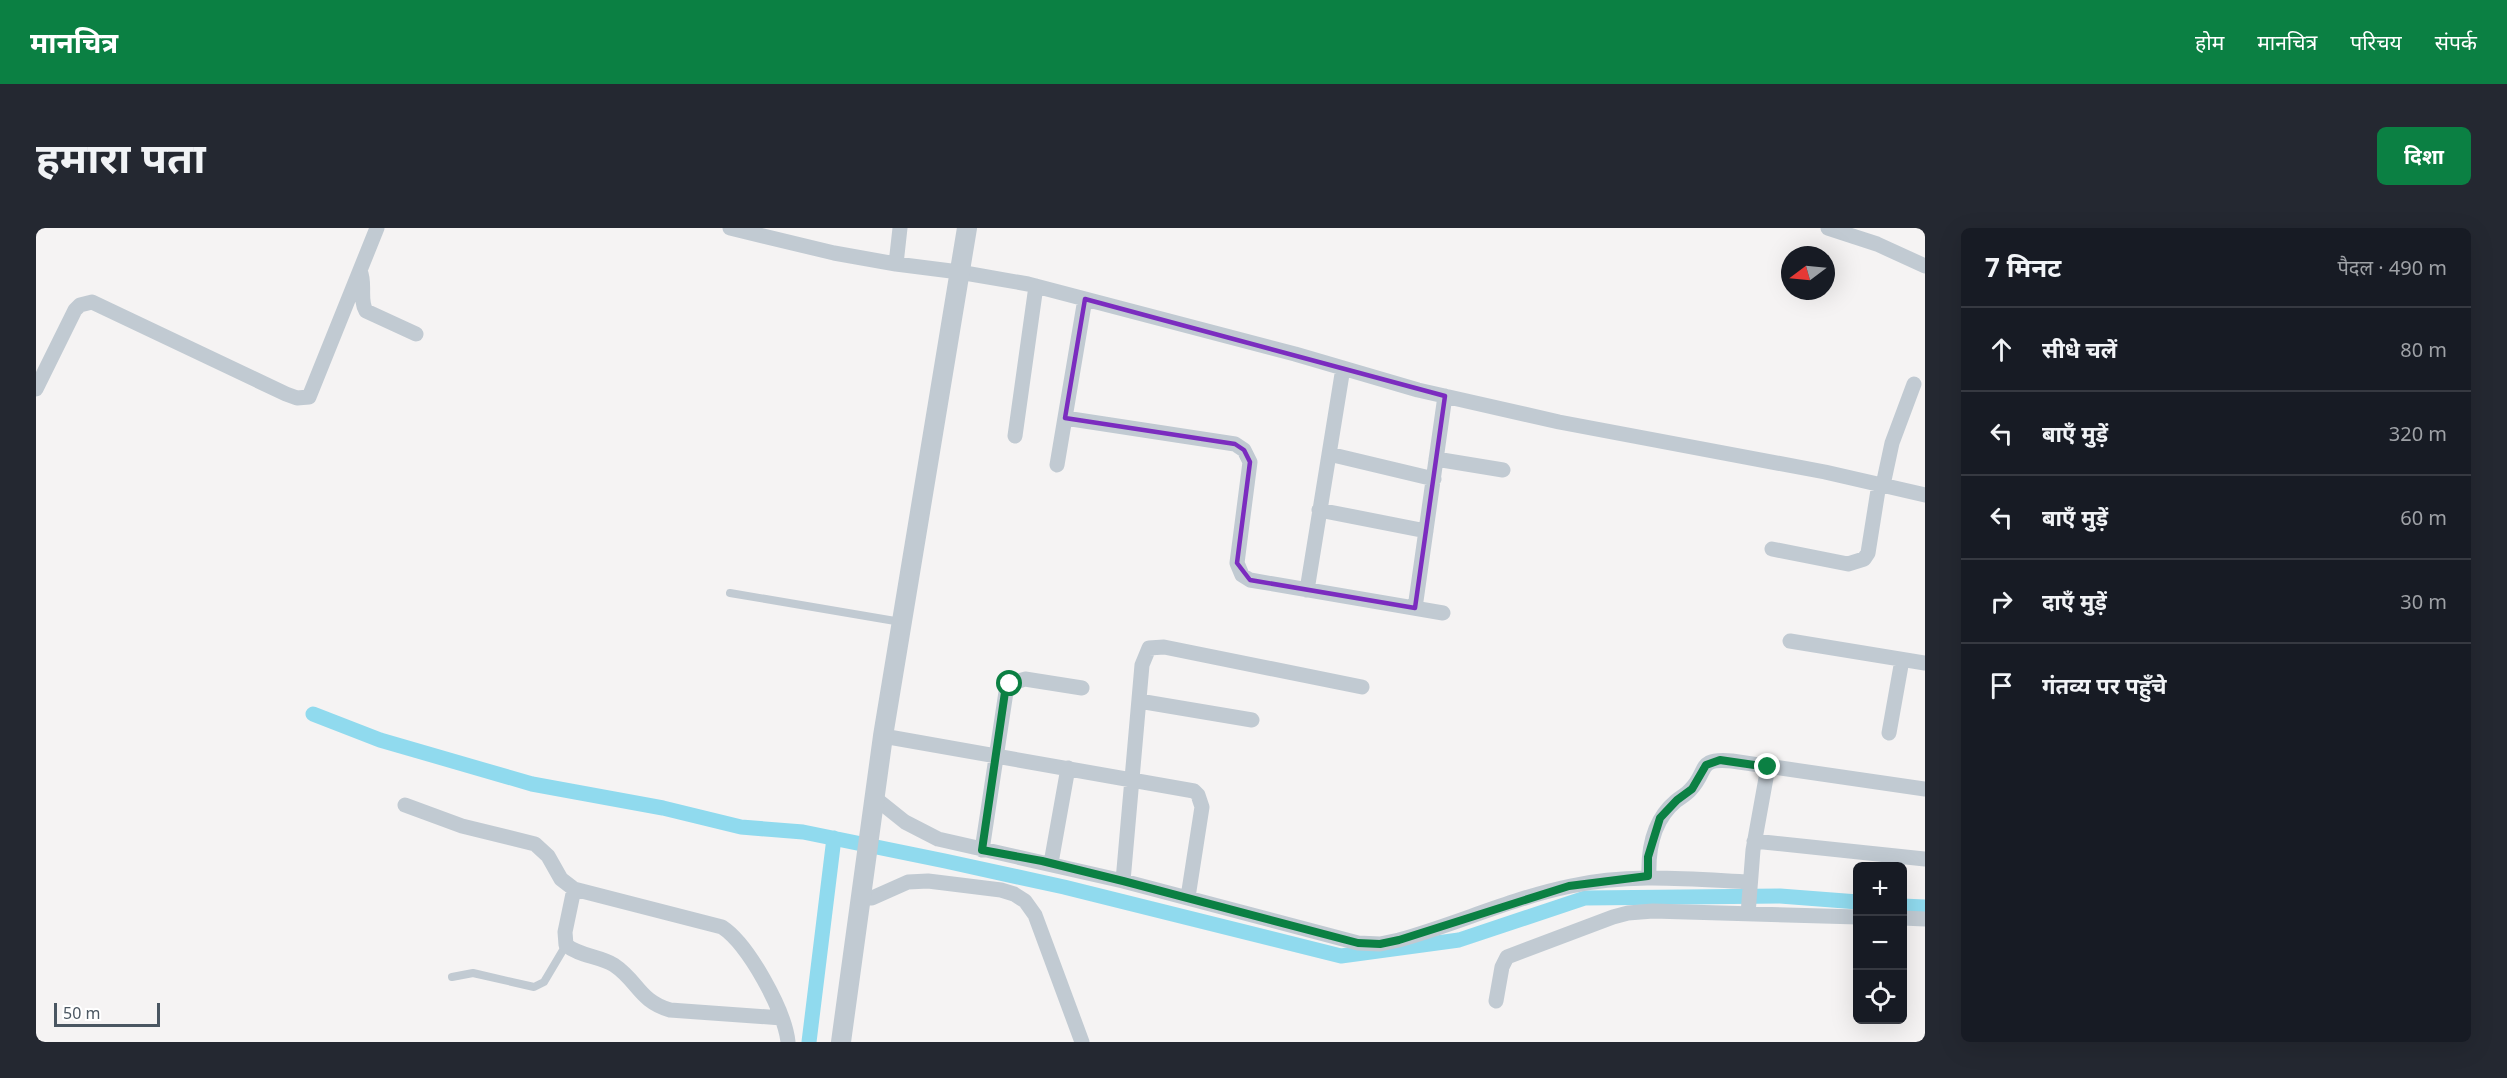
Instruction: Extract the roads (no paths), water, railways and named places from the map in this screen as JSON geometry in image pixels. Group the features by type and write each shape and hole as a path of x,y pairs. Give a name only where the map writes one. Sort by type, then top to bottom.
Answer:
{"street":[{"path":"36,389 75,310 80,305 92,302 286,394 297,398 309,397 377,228"},
{"path":"730,228 834,253 1036,286 1445,396 1559,422 1825,472 1925,495"},
{"path":"896,264 900,228"},
{"path":"841,1042 864,889 883,736 967,228"},
{"path":"1828,228 1877,244 1925,266"},
{"path":"360,271 366,311 416,334"},
{"path":"1015,436 1036,286"},
{"path":"1057,465 1085,299"},
{"path":"1307,590 1343,368"},
{"path":"1772,549 1848,564 1864,559 1868,553 1892,443 1914,384"},
{"path":"1415,608 1445,396"},
{"path":"1065,418 1240,446 1248,455 1250,462 1237,563 1239,570 1250,580 1443,613"},
{"path":"1329,454 1434,479"},
{"path":"1436,459 1503,470"},
{"path":"1319,510 1426,531"},
{"path":"1790,641 1925,663"},
{"path":"1123,881 1139,701 1145,654 1149,648 1157,646 1362,687"},
{"path":"1889,733 1902,660"},
{"path":"982,850 1005,692 1010,684 1024,679 1082,688"},
{"path":"1139,701 1252,720"},
{"path":"883,736 1194,791 1201,800 1202,807 1188,897"},
{"path":"1648,876 1648,857 1660,818 1677,800 1692,789 1706,765 1720,760 1925,789"},
{"path":"1748,910 1754,841 1768,767"},
{"path":"1051,863 1068,768"},
{"path":"874,804 938,839 1051,863 1358,943 1380,944 1430,932 1569,886 1648,876 1749,886"},
{"path":"405,805 462,826 536,844 548,856 561,879 574,889 722,927 738,940 751,959 782,1018 788,1042"},
{"path":"1754,841 1925,859"},
{"path":"864,889 872,898 917,880 1001,890 1024,900 1035,915 1082,1042"},
{"path":"574,889 565,932 566,945 617,967 644,997 656,1006 670,1010 782,1018"},
{"path":"1496,1001 1502,967 1507,957 1628,913 1748,910 1853,917"},
{"path":"1907,918 1925,919"}],"lane":[{"path":"730,593 903,622"},
{"path":"452,977 473,973 534,987 544,981 566,945"}],"waterway":[{"path":"313,714 380,740 532,784 663,808 741,827 803,832 945,861 1064,887 1341,956 1459,940 1585,898 1780,896 1853,902"},
{"path":"809,1042 834,838"},
{"path":"1907,906 1925,907"}]}
